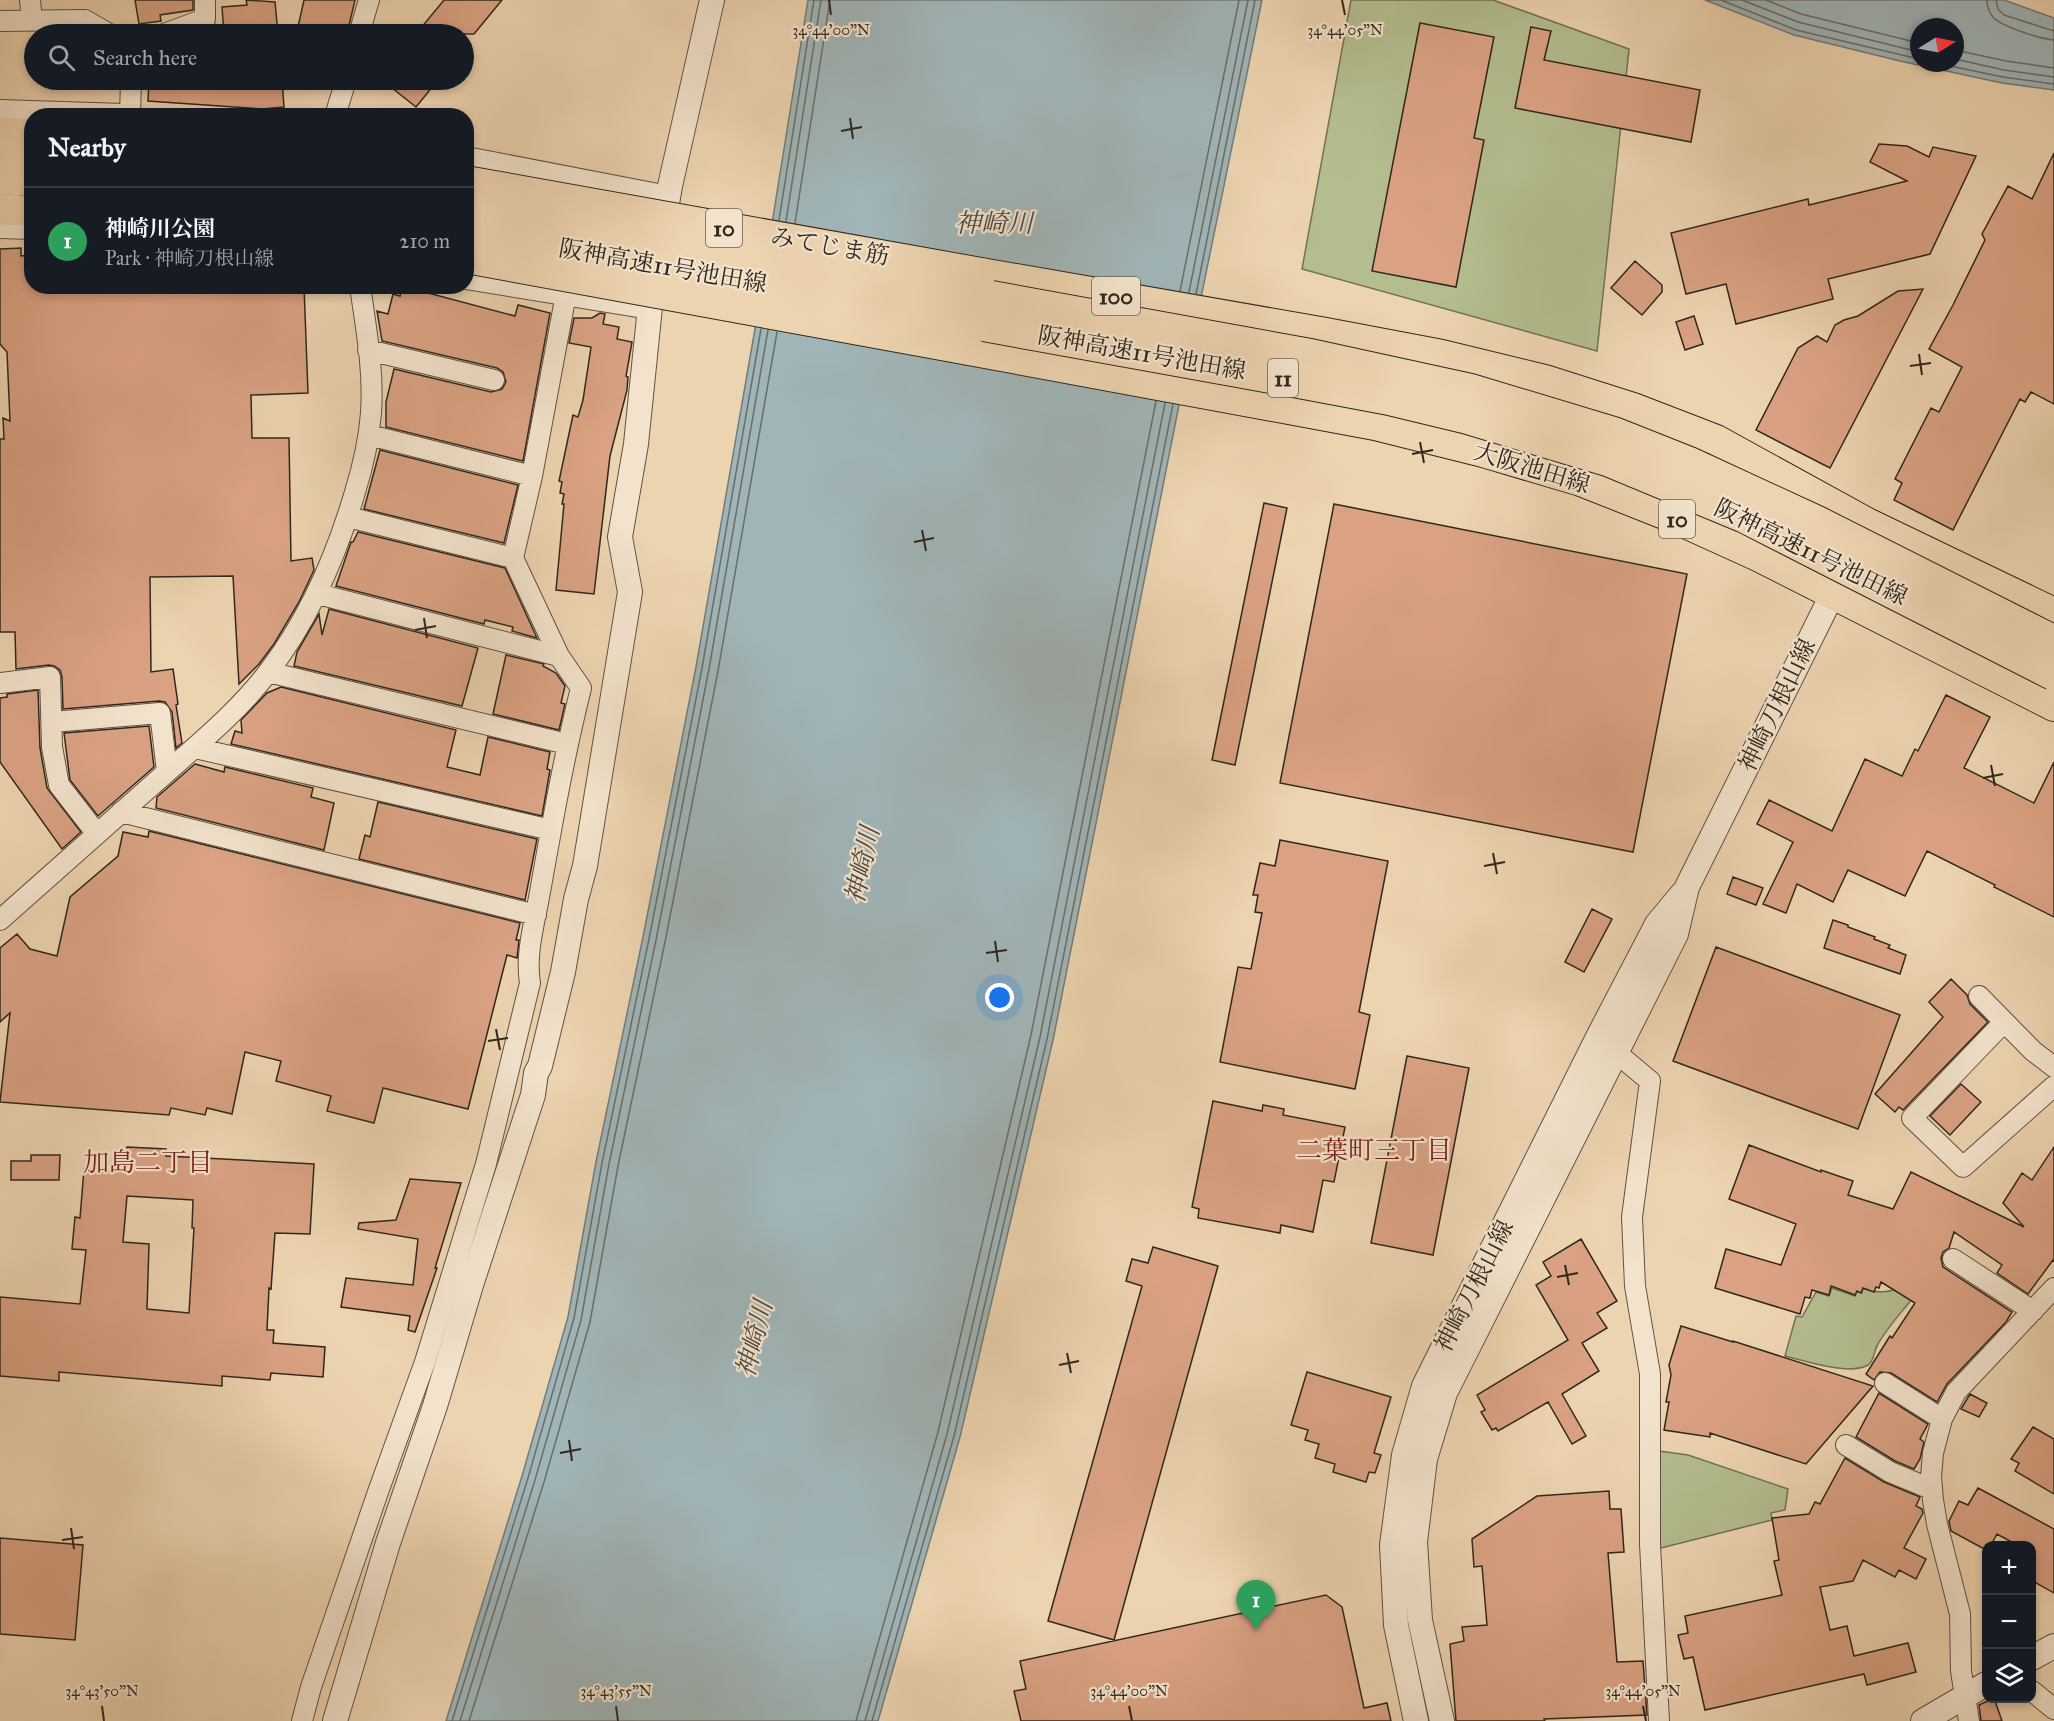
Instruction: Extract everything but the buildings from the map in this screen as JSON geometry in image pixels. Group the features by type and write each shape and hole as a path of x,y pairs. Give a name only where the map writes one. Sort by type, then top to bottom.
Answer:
{"highway":[{"path":"0,153 24,154"},
{"path":"0,178 24,179"},
{"name":"阪神高速11号池田線","path":"474,203 1301,354 1469,390 1615,434 1699,468 1828,528 2054,642"},
{"name":"阪神高速11号池田線","path":"474,232 1307,383 1387,398 1466,417 1609,460 1744,516 2054,674"}],"main road":[{"path":"0,133 24,134"},
{"name":"みてじま筋","path":"474,182 981,273"},
{"path":"0,209 24,210"},
{"name":"大阪池田線","path":"474,259 1375,425 1483,452 1581,481 1672,517 1758,556 2054,706"},
{"name":"100","path":"981,273 1251,319 1442,355 1545,380 1633,408 1716,440 1867,523"},
{"path":"1867,523 2054,613"}],"street":[{"path":"30,0 32,20"},
{"path":"191,24 205,19 205,0"},
{"path":"362,24 369,0"},
{"path":"335,1721 388,1543 435,1406 471,1285 533,1095 536,1073 540,1066 563,972 576,899 585,866 630,592 620,537 636,444 650,307 668,198 712,0"},
{"path":"0,21 85,20 92,24"},
{"path":"130,90 130,108"},
{"path":"337,108 343,90"},
{"path":"0,112 24,113"},
{"path":"474,161 668,198"},
{"path":"0,226 24,227"},
{"path":"474,278 650,307"},
{"path":"0,920 195,748 249,695 268,672 318,594 348,517 365,460 369,435 371,410 368,350 361,294"},
{"path":"302,1721 311,1687 374,1503 425,1362 486,1164 530,983 527,969 536,915 567,744 581,688 560,656 513,558 532,476 566,294"},
{"path":"368,350 494,380"},
{"path":"369,435 532,476"},
{"path":"348,517 513,558"},
{"name":"神崎刀根山線","path":"1416,1721 1396,1625 1392,1545 1404,1455 1424,1386 1607,1045 1676,934 1688,887 1867,523"},
{"path":"318,594 560,656"},
{"path":"268,672 567,744"},
{"path":"0,683 50,677 52,747 60,785 97,834"},
{"path":"52,722 160,713 167,771"},
{"path":"195,748 551,830"},
{"path":"121,812 536,915"},
{"path":"1979,996 2033,1051 2054,1066"},
{"path":"2004,1022 1912,1118 1964,1167 2054,1086"},
{"path":"1607,1045 1650,1081 1632,1217 1635,1286 1650,1374 1650,1544 1659,1721"},
{"name":"神崎刀根山線","path":"1442,1721 1420,1620 1416,1542 1425,1459 1445,1393 1607,1045"},
{"path":"1953,1259 2032,1311"},
{"path":"1966,1709 1961,1671 1960,1614 1936,1524 1932,1489 1933,1453 1942,1419 1956,1392 2054,1288"},
{"path":"1886,1383 1942,1419"},
{"path":"1846,1445 1890,1472 1932,1489"},
{"path":"2036,1655 2054,1646"},
{"path":"1923,1721 1966,1709 1982,1689"},
{"path":"2036,1695 2054,1709"}],"green space":[{"path":"1351,0 1493,0 1629,49 1597,351 1302,269"},
{"path":"1904,1285 1912,1299 1882,1338 1868,1365 1860,1368 1839,1368 1785,1356 1796,1316 1802,1317 1816,1292 1829,1296 1832,1288 1855,1296 1857,1291 1862,1293 1863,1288 1884,1292"},
{"path":"1659,1451 1688,1455 1788,1489 1785,1510 1771,1513 1772,1520 1657,1549"}],"water":[{"name":"神崎川","path":"808,0 1262,0 1053,1040 960,1437 878,1721 446,1721 522,1476 568,1317 596,1162 696,667 755,329"},
{"path":"1705,0 2004,0 2054,18 2054,90 2002,83 1951,72 1964,72 1964,18 1910,18 1910,63 1794,35"}],"place":[{"name":"神崎川公園","path":"1256,1630"}],"district":[{"name":"二葉町三丁目","path":"1374,1150"},
{"name":"加島二丁目","path":"148,1162"}]}
